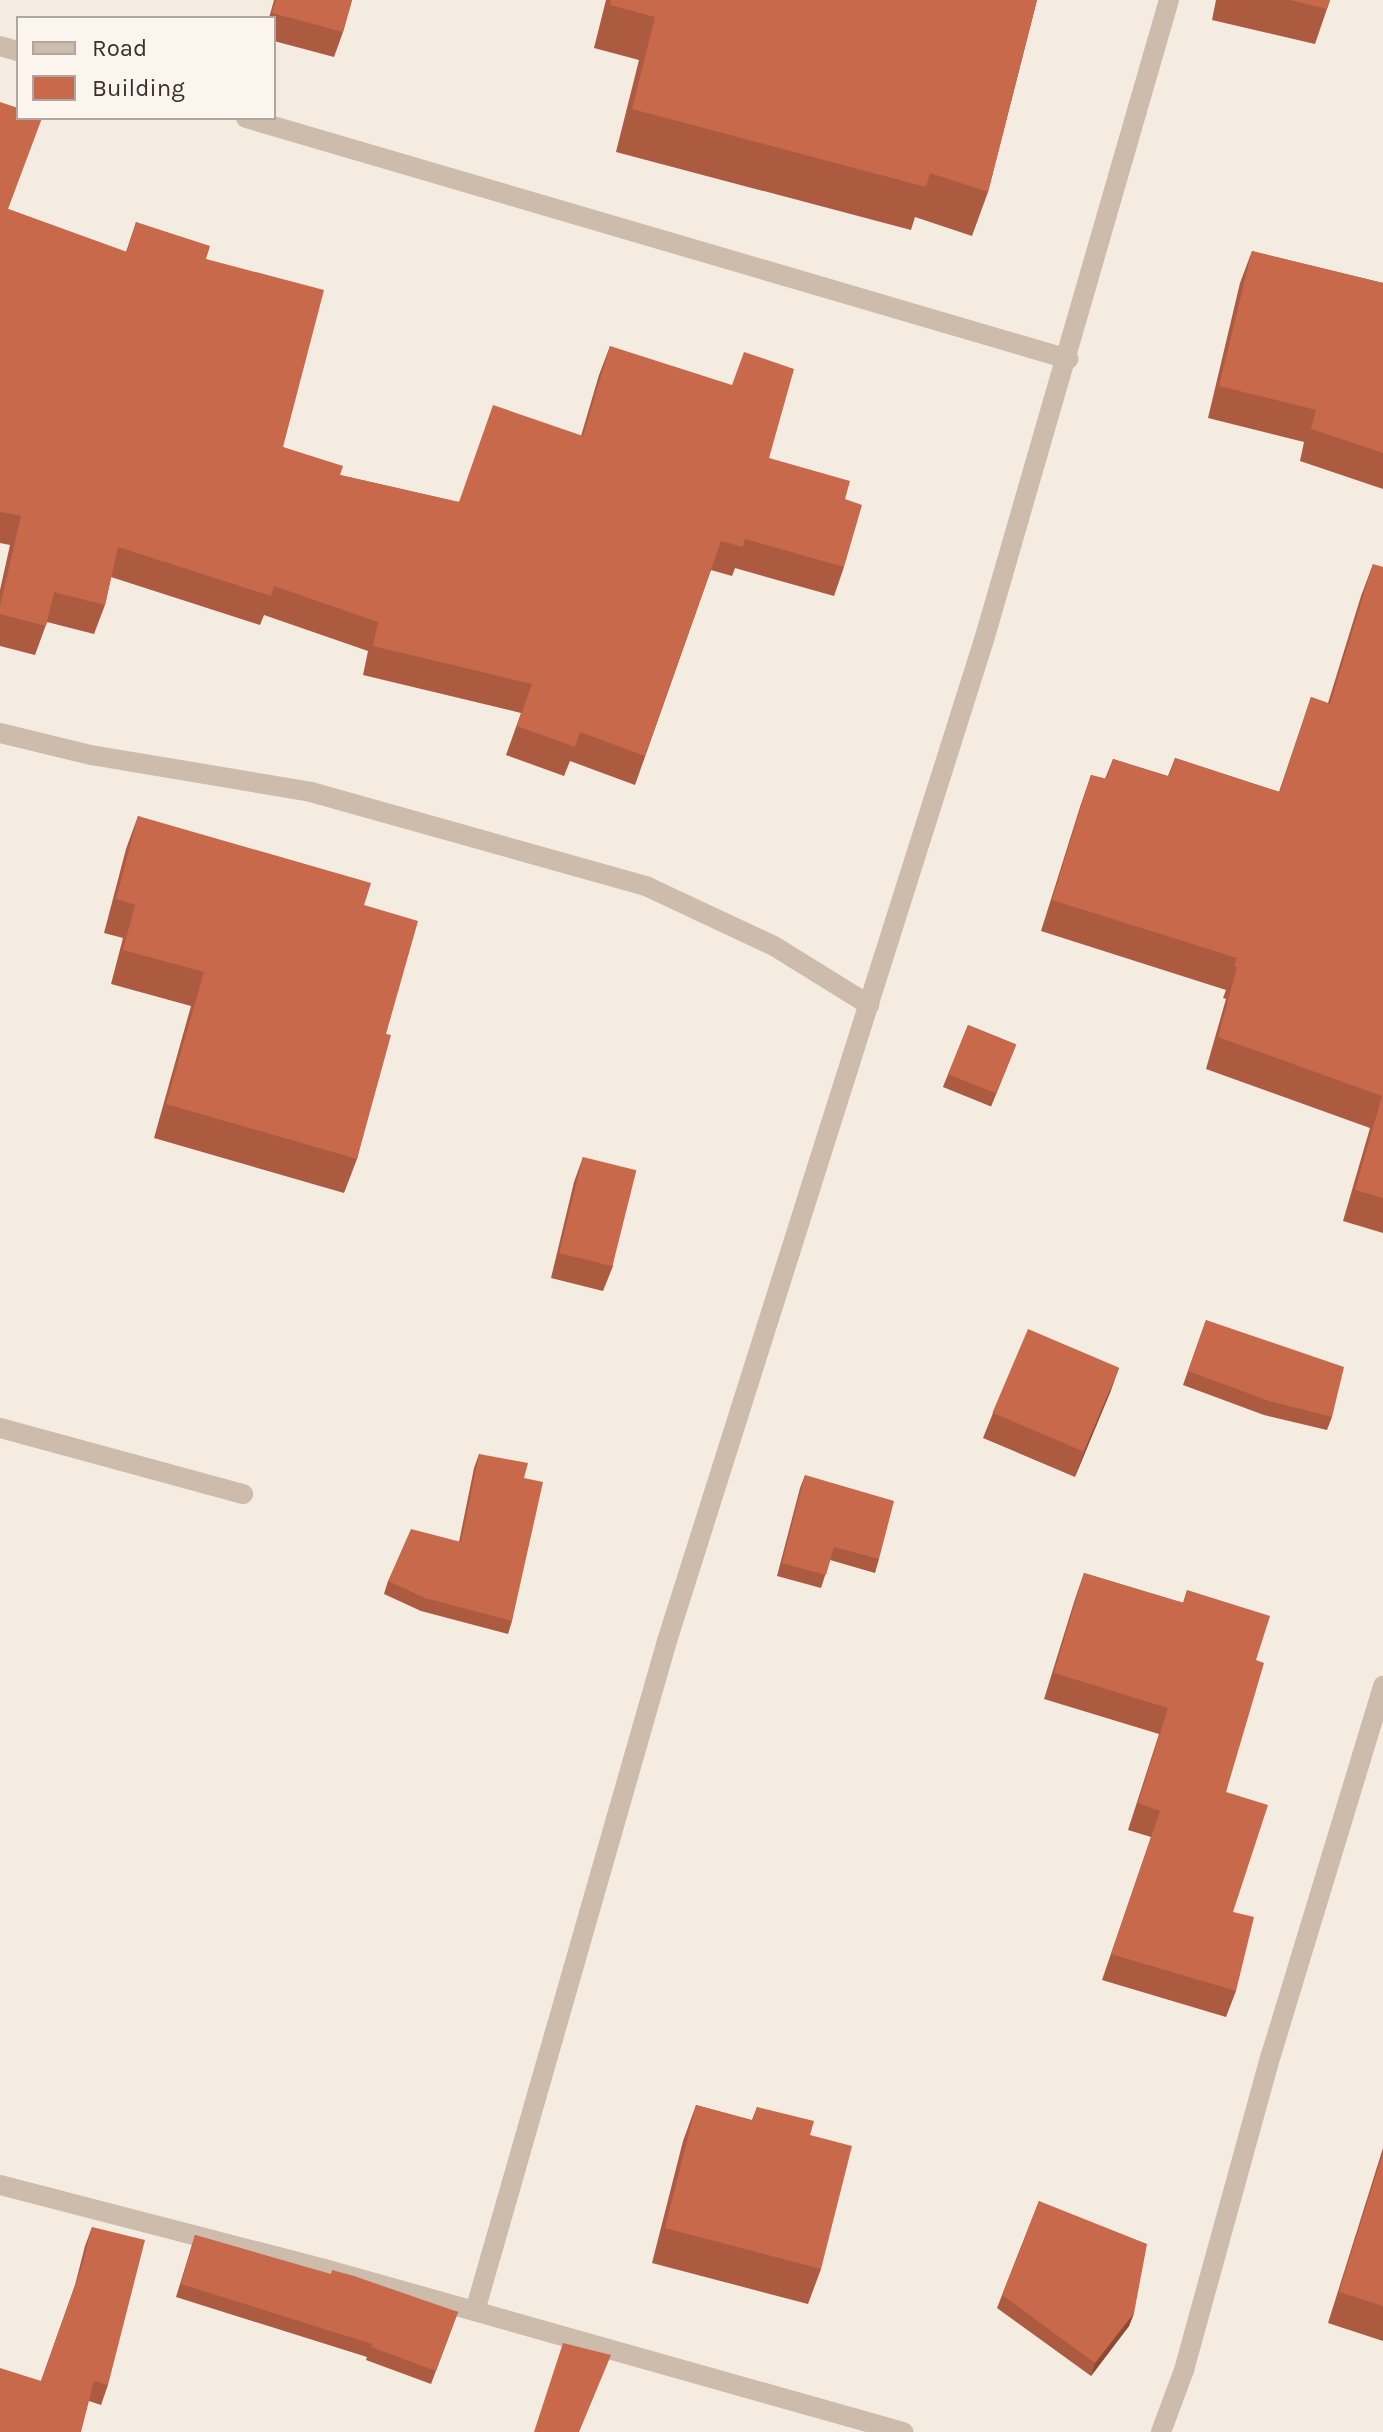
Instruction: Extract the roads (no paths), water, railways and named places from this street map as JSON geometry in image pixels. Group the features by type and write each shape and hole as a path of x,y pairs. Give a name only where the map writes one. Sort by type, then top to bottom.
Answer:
{"street":[{"path":"475,2311 667,1641 984,640 1068,359 1169,0"},
{"path":"253,120 1068,359"},
{"path":"0,733 91,755 311,792 648,887 774,946 869,1005"},
{"path":"0,1428 243,1494"},
{"path":"1161,2432 1184,2370 1271,2055 1383,1686"},
{"path":"0,2185 475,2311 903,2432"}]}
